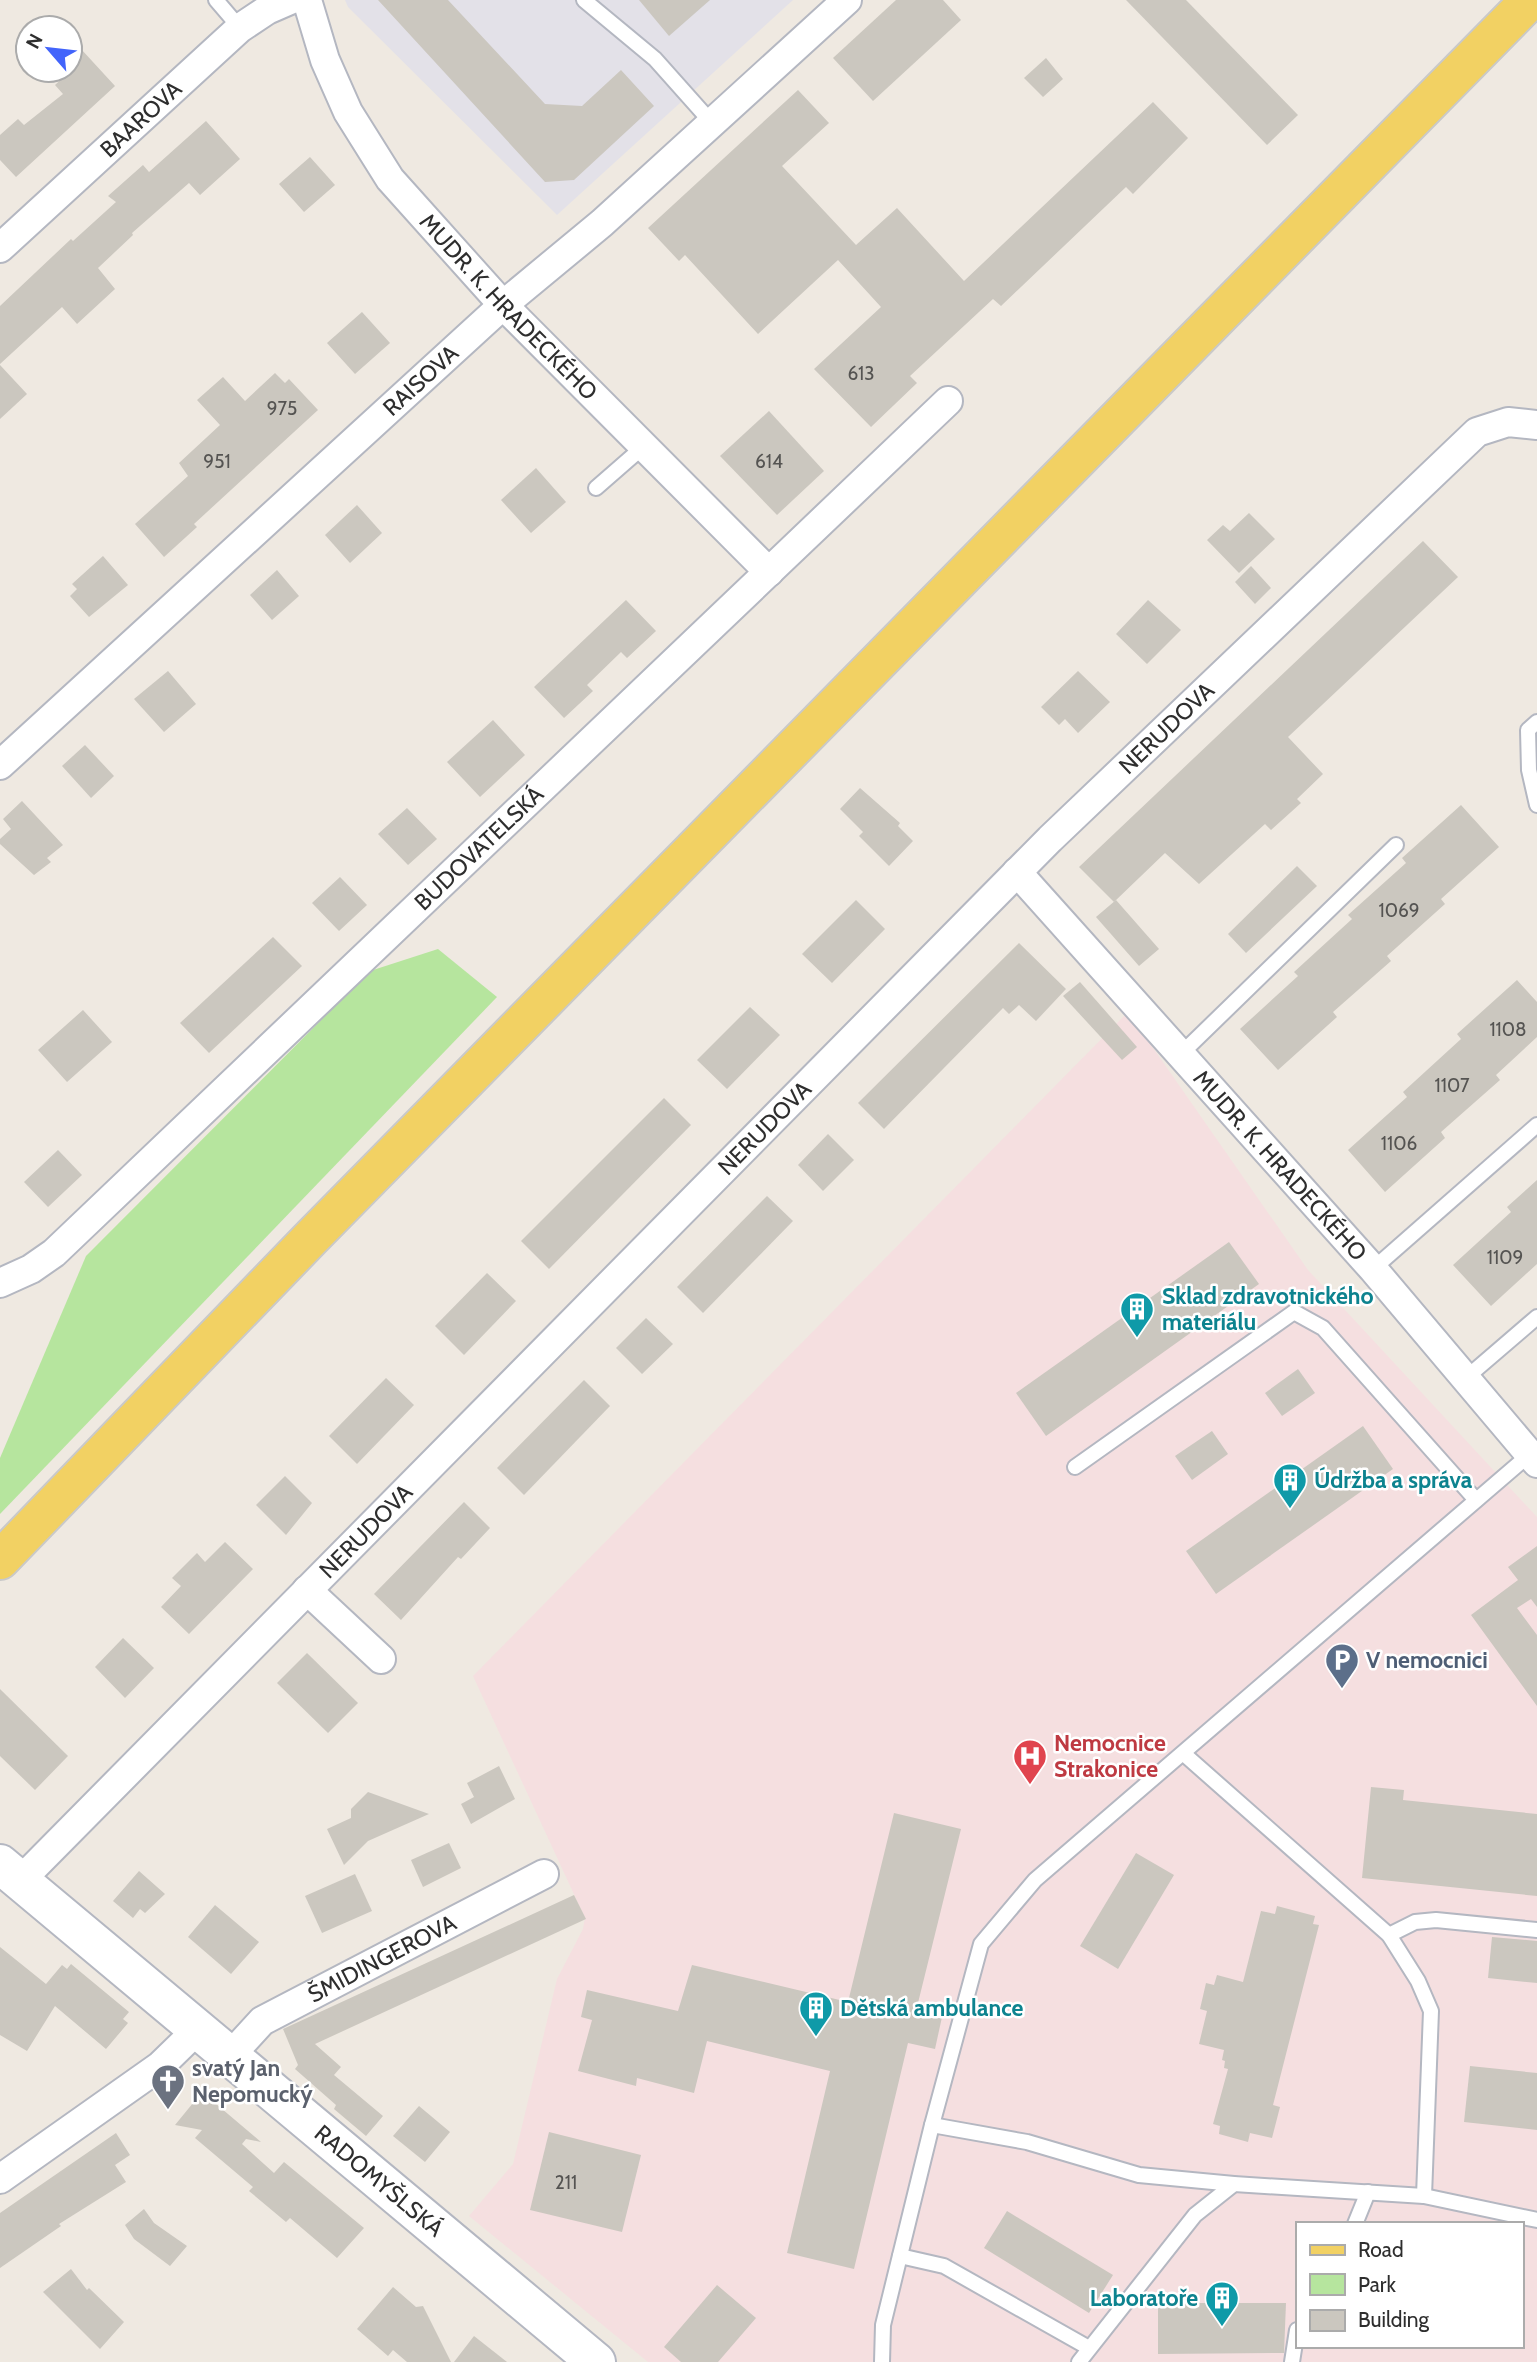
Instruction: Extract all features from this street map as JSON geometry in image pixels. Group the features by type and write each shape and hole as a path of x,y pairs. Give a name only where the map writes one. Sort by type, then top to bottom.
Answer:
{"main road":[{"path":"0,1560 280,1270 1530,0"}],"street":[{"name":"BAAROVA","path":"0,248 240,28 267,10 290,0"},
{"name":"MUDR. K. HRADECKÉHO","path":"307,0 325,60 365,143 390,179 503,305 769,572"},
{"name":"RAISOVA","path":"0,765 503,305 602,223 847,0"},
{"name":"BUDOVATELSKÁ","path":"0,1283 31,1269 54,1252 948,401"},
{"name":"NERUDOVA","path":"10,1872 307,1590 1017,872 1478,432 1508,422 1537,425"},
{"name":"MUDR. K. HRADECKÉHO","path":"1017,872 1182,1053 1535,1455"},
{"path":"307,1590 381,1659"},
{"name":"RADOMYŠLSKÁ","path":"10,1872 596,2362"},
{"name":"ŠMIDINGEROVA","path":"229,2057 262,2021 544,1874"},
{"path":"0,2179 160,2066 197,2030"}],"lane":[{"path":"216,0 240,28"},
{"path":"584,0 656,59 712,123"},
{"path":"596,488 643,447"},
{"path":"1537,722 1528,730 1529,770 1537,805"},
{"path":"1182,1053 1396,845"},
{"path":"1373,1269 1537,1125"},
{"path":"1075,1467 1294,1312 1323,1328 1476,1500"},
{"path":"1466,1378 1537,1317"},
{"path":"883,2362 883,2325 932,2125 981,1944 1035,1880 1476,1500 1535,1455"},
{"path":"1184,1754 1389,1936 1418,1981 1431,2011 1424,2196"},
{"path":"1389,1936 1415,1922 1436,1920 1537,1930"},
{"path":"932,2125 1027,2141 1139,2175 1424,2196 1537,2220"},
{"path":"1079,2362 1195,2216 1234,2184"},
{"path":"1355,2222 1368,2192"},
{"path":"900,2256 944,2266 1089,2348"},
{"path":"1292,2362 1296,2336"}],"shaded area":[{"path":"345,0 793,0 557,215 348,7"},
{"name":"Nemocnice Strakonice","path":"1128,1012 1308,1270 1537,1517 1537,2362 648,2362 469,2216 513,2164 557,1979 583,1929 585,1918 473,1676"}],"green space":[{"path":"438,949 497,997 0,1514 0,1458 86,1256 370,971"}],"building":[{"path":"378,0 448,0 545,104 582,106 621,70 654,106 574,180 545,182"},
{"path":"639,0 710,0 669,36"},
{"path":"896,0 943,0 961,20 873,101 833,58"},
{"path":"1126,0 1186,0 1298,115 1267,145"},
{"path":"84,52 115,86 16,177 0,160 0,135 18,119 24,125 63,94 55,85 84,84"},
{"path":"1046,58 1063,79 1043,97 1024,78"},
{"path":"798,90 829,123 782,166 856,245 897,208 964,281 1153,102 1188,138 1133,194 1126,187 1001,306 993,299 910,376 917,383 871,427 814,369 881,307 838,260 758,334 685,255 679,261 648,228"},
{"path":"206,121 240,159 200,195 189,183 132,233 133,235 98,268 115,289 77,324 62,307 0,364 0,306 71,239 73,241 116,202 108,196 143,165 149,172"},
{"path":"310,157 335,185 304,212 279,184"},
{"path":"362,312 390,343 355,374 327,343"},
{"path":"0,365 27,394 0,419"},
{"path":"275,373 285,383 289,379 318,410 194,524 197,527 164,557 135,524 188,476 179,463 220,425 197,400 223,377 245,401"},
{"path":"769,411 824,471 777,515 720,456"},
{"path":"536,468 566,502 531,533 501,500"},
{"path":"357,505 382,533 350,563 325,535"},
{"path":"1249,513 1275,539 1239,573 1207,540 1223,525 1230,531"},
{"path":"1423,541 1458,577 1288,737 1323,774 1297,799 1301,803 1271,830 1265,824 1199,884 1165,853 1114,902 1079,867"},
{"path":"103,556 128,585 89,617 70,596 77,589 72,584"},
{"path":"1251,566 1271,588 1255,604 1235,582"},
{"path":"277,570 299,596 272,620 250,595"},
{"path":"626,600 656,631 627,658 621,652 587,685 593,691 564,718 534,687"},
{"path":"1148,600 1181,630 1147,664 1116,634"},
{"path":"168,671 196,704 164,732 134,699"},
{"path":"1078,671 1110,702 1078,733 1065,719 1059,725 1041,707"},
{"path":"493,720 525,755 480,797 447,762"},
{"path":"85,745 114,776 91,798 62,766"},
{"path":"860,788 900,823 898,826 913,841 889,866 859,836 863,832 840,809"},
{"path":"22,801 63,845 47,858 51,862 34,875 0,844 0,839 11,829 3,819"},
{"path":"1461,805 1499,847 1441,899 1445,904 1387,956 1391,961 1333,1012 1337,1017 1278,1070 1240,1029 1298,976 1294,972 1352,919 1348,915 1406,863 1402,858"},
{"path":"407,808 437,839 408,865 378,834"},
{"path":"1297,866 1317,886 1246,953 1228,934"},
{"path":"340,877 367,905 339,931 312,903"},
{"path":"856,900 885,929 832,983 802,954"},
{"path":"1116,900 1159,949 1139,966 1096,917"},
{"path":"273,937 302,966 209,1053 180,1023"},
{"path":"1019,943 1066,989 1036,1021 1019,1005 1009,1014 1003,1008 884,1129 858,1103"},
{"path":"1517,980 1537,1002 1537,1037 1496,1075 1500,1080 1441,1132 1445,1138 1385,1192 1348,1150 1407,1097 1403,1092 1461,1039 1457,1034"},
{"path":"1080,982 1137,1047 1122,1060 1063,996"},
{"path":"750,1007 780,1035 727,1089 697,1060"},
{"path":"83,1010 112,1042 67,1082 38,1050"},
{"path":"664,1098 691,1125 549,1269 521,1241"},
{"path":"828,1134 854,1160 823,1191 798,1165"},
{"path":"58,1150 82,1175 48,1207 24,1182"},
{"path":"1537,1180 1537,1264 1491,1306 1453,1265 1511,1212 1507,1207"},
{"path":"767,1196 793,1221 703,1313 677,1287"},
{"name":"Sklad zdravotnického materiálu","path":"1229,1242 1259,1284 1046,1436 1016,1393"},
{"path":"487,1273 516,1301 464,1355 435,1326"},
{"path":"646,1318 673,1344 642,1374 616,1348"},
{"path":"1298,1369 1315,1393 1282,1416 1265,1393"},
{"path":"386,1378 414,1405 357,1464 329,1436"},
{"path":"584,1380 610,1406 524,1495 497,1468"},
{"name":"Údržba a správa","path":"1363,1426 1393,1469 1216,1594 1186,1551"},
{"path":"1212,1431 1228,1454 1192,1480 1175,1456"},
{"path":"285,1476 312,1503 286,1535 256,1505"},
{"path":"464,1502 490,1528 461,1559 458,1557 401,1620 374,1594"},
{"path":"225,1542 253,1569 189,1634 161,1607 181,1586 172,1578 197,1553 205,1562"},
{"path":"1537,1546 1537,1607 1531,1599 1517,1608 1537,1635 1537,1706 1471,1615 1518,1580 1508,1567"},
{"path":"123,1638 154,1668 125,1698 95,1667"},
{"path":"307,1653 358,1703 328,1733 277,1683"},
{"path":"0,1689 68,1756 35,1790 0,1756"},
{"path":"499,1766 515,1799 471,1824 461,1804 474,1797 467,1783"},
{"path":"1371,1787 1404,1790 1403,1800 1537,1814 1537,1896 1362,1878"},
{"path":"368,1792 429,1814 368,1841 344,1865 327,1829 351,1818 351,1809"},
{"name":"Dětská ambulance","path":"894,1813 961,1829 916,2011 942,2017 935,2049 908,2043 854,2269 787,2253 830,2071 707,2041 694,2093 637,2078 636,2086 578,2071 592,2020 581,2017 587,1990 678,2011 692,1965 848,2002"},
{"path":"449,1843 461,1868 423,1887 411,1860"},
{"path":"1136,1853 1174,1875 1118,1969 1080,1946"},
{"path":"139,1871 165,1894 145,1913 140,1909 133,1918 113,1901"},
{"path":"355,1874 372,1911 322,1933 305,1896"},
{"path":"574,1895 586,1919 315,2044 341,2067 334,2075 383,2116 366,2136 334,2109 336,2105 295,2069 298,2065 283,2029"},
{"path":"215,1905 259,1942 231,1974 188,1937"},
{"path":"1277,1906 1315,1916 1313,1924 1319,1925 1273,2105 1280,2107 1272,2138 1250,2133 1248,2142 1219,2134 1220,2126 1213,2124 1228,2069 1224,2068 1225,2061 1222,2060 1224,2050 1199,2044 1207,2011 1200,2009 1206,1983 1214,1985 1217,1975 1243,1982 1261,1911 1275,1914"},
{"path":"1492,1937 1537,1941 1537,1983 1488,1978"},
{"path":"0,1947 46,1984 62,1965 67,1969 71,1964 129,2012 123,2019 128,2023 106,2049 55,2006 27,2051 0,2035"},
{"path":"1470,2066 1537,2073 1537,2130 1464,2122"},
{"path":"202,2092 261,2142 246,2139 242,2144 274,2173 284,2162 364,2228 337,2258 290,2218 286,2222 249,2191 253,2187 195,2138 202,2130 175,2125"},
{"path":"419,2106 450,2132 425,2162 393,2136"},
{"path":"549,2132 641,2155 622,2232 530,2210"},
{"path":"116,2133 130,2155 115,2165 126,2182 59,2224 61,2226 0,2268 0,2213"},
{"path":"144,2209 154,2223 187,2246 170,2266 134,2239 125,2225"},
{"path":"1007,2211 1113,2275 1089,2313 984,2248"},
{"path":"71,2269 87,2290 89,2288 124,2322 100,2349 43,2292"},
{"path":"717,2285 756,2318 718,2362 681,2362 664,2347"},
{"path":"393,2287 416,2307 423,2306 451,2362 407,2362 393,2350 388,2356 357,2329"},
{"name":"Laboratoře","path":"1158,2303 1286,2303 1284,2353 1158,2354"},
{"path":"474,2336 507,2362 454,2362"}],"place":[{"name":"Sklad zdravotnického materiálu","path":"1137,1339"},
{"name":"Údržba a správa","path":"1290,1510"},
{"name":"V nemocnici","path":"1342,1690"},
{"name":"Nemocnice Strakonice","path":"1030,1786"},
{"name":"Dětská ambulance","path":"816,2038"},
{"name":"svatý Jan Nepomucký","path":"168,2111"},
{"name":"Laboratoře","path":"1222,2328"}]}
